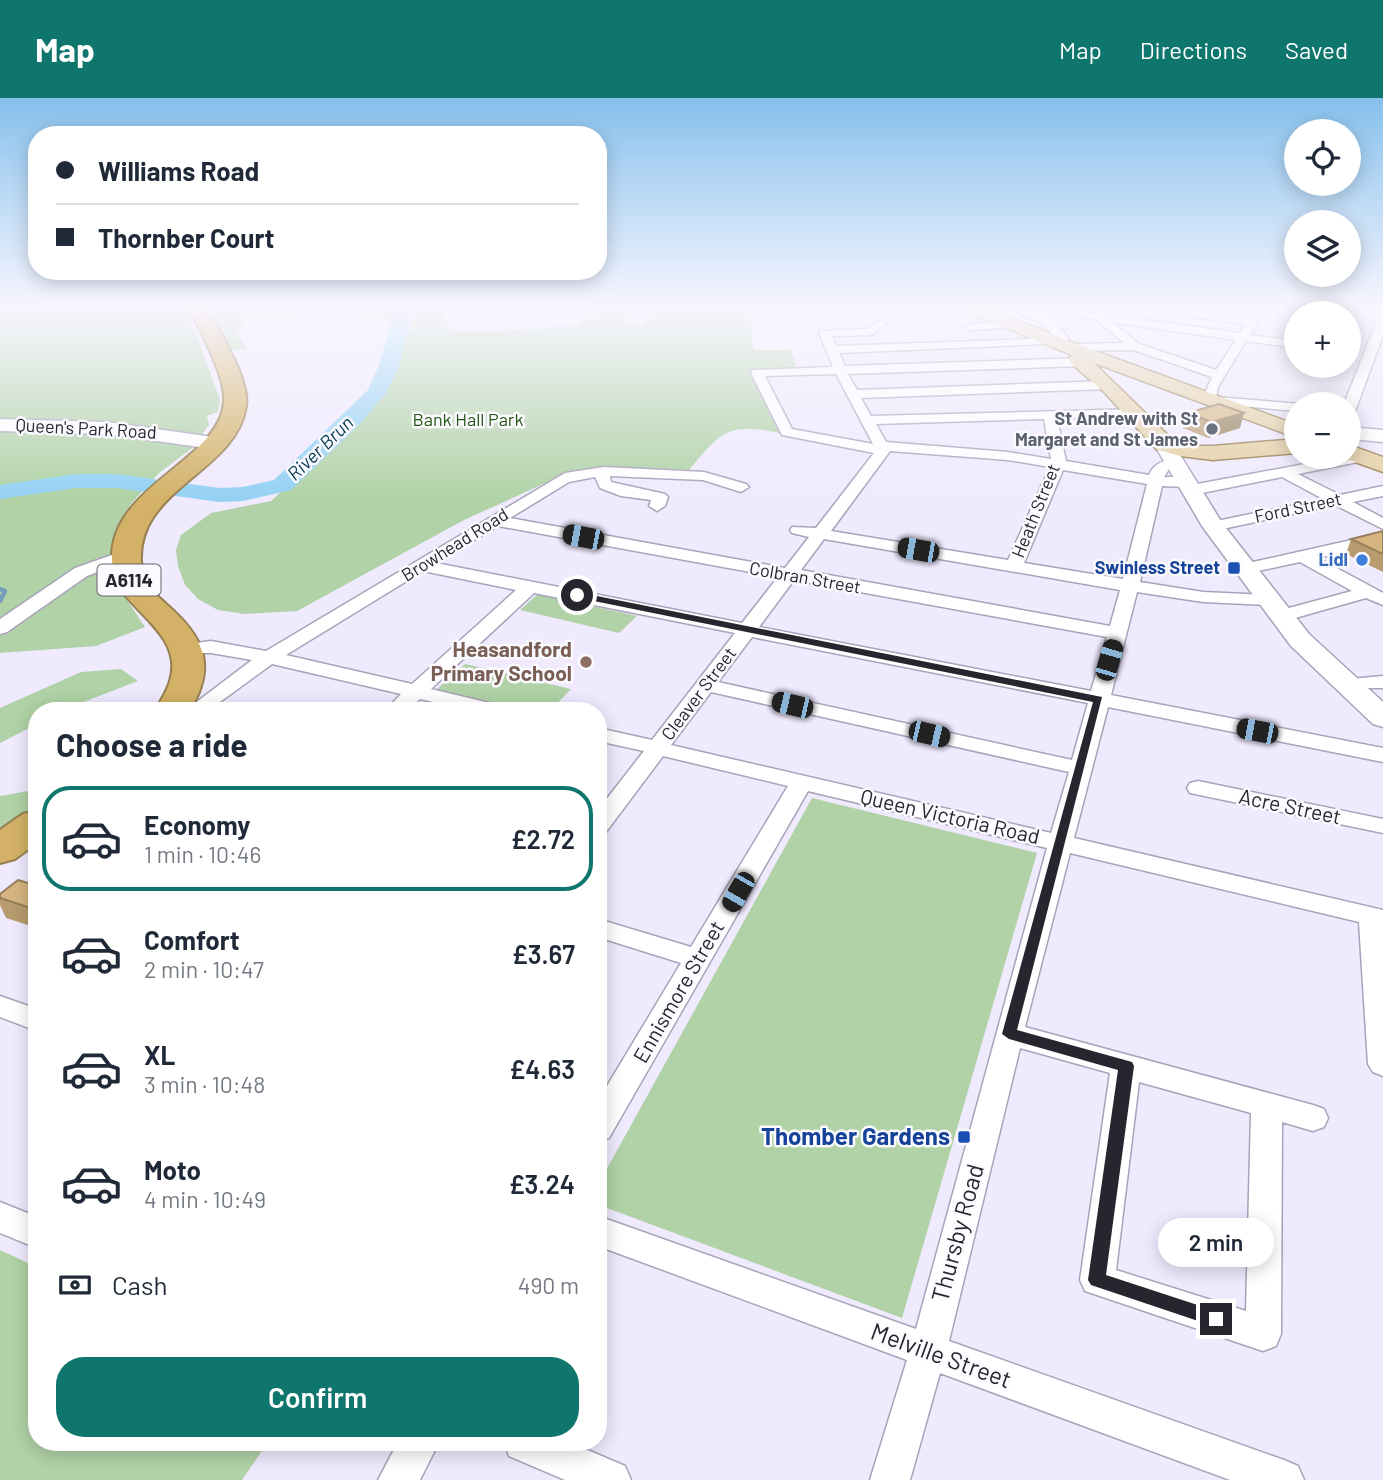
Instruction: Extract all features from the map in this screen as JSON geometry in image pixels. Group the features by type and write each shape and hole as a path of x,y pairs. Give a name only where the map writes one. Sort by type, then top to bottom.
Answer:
{"highway":[{"path":"226,371 234,389 235,407 231,415"},
{"name":"A6114","path":"188,653 180,636 144,600 129,579 127,537 164,488 212,443 231,415"},
{"path":"177,702 189,680 188,653"},
{"path":"0,850 28,830"}],"main road":[{"path":"1092,371 1136,412 1164,443 1185,451 1213,454 1284,436"},
{"path":"1131,371 1211,400 1284,433"},
{"path":"1113,390 1133,384 1179,388"}],"street":[{"path":"786,371 757,373 787,432 883,448 1059,463 1154,489 1185,480 1283,472 1365,458"},
{"path":"841,371 883,448"},
{"path":"1214,371 1219,375"},
{"path":"1221,371 1211,400 1284,406"},
{"path":"1358,392 1368,371"},
{"path":"853,394 1113,390"},
{"path":"867,419 1136,412"},
{"path":"165,433 231,415"},
{"name":"Heath Street","path":"1014,566 1059,463 1050,415"},
{"name":"Queen's Park Road","path":"0,425 75,424 165,433 212,443"},
{"path":"1361,434 1383,436"},
{"path":"1164,443 1213,526 1300,640 1383,718"},
{"name":"Cleaver Street","path":"607,815 883,448"},
{"path":"1185,480 1188,460 1213,454"},
{"path":"1154,489 1158,471 1166,466 1185,480"},
{"path":"604,471 602,480 605,485 621,491 660,497 657,506"},
{"name":"Browhead Road","path":"207,702 269,657 565,478 604,471 704,476 741,487"},
{"path":"1283,472 1383,524"},
{"name":"Thursby Road","path":"890,1480 928,1351 1154,489"},
{"name":"Ford Street","path":"1213,526 1383,491"},
{"name":"Colbran Street","path":"494,520 1117,633"},
{"path":"798,530 1275,608 1375,596"},
{"path":"1244,569 1383,538"},
{"path":"0,628 80,572 126,555"},
{"path":"1302,556 1375,596"},
{"path":"422,566 1383,755"},
{"path":"405,702 531,586"},
{"path":"188,653 211,647 269,657 457,702"},
{"path":"1346,684 1383,682"},
{"path":"706,685 1080,768"},
{"name":"Queen Victoria Road","path":"607,736 1378,918"},
{"name":"Ennismore Street","path":"607,1114 802,782"},
{"name":"Acre Street","path":"1198,788 1383,826"},
{"path":"1378,918 1383,1064"},
{"path":"607,931 699,958"},
{"path":"0,1006 28,1017"},
{"path":"1009,1034 1313,1118"},
{"path":"1126,1066 1097,1280 1263,1334 1267,1105"},
{"path":"0,1217 28,1229"},
{"name":"Melville Street","path":"607,1234 1284,1480"},
{"path":"398,1480 415,1451"},
{"path":"544,1451 611,1480"}],"green space":[{"path":"0,371 210,371 220,400 218,412 207,416 209,425 191,449 159,473 130,505 112,544 115,582 145,627 96,646 0,653"},
{"name":"Bank Hall Park","path":"393,371 758,371 750,372 780,433 748,429 727,433 710,446 689,470 598,467 561,476 464,520 297,611 244,614 218,610 198,599 185,585 178,566 176,550 181,535 211,513 271,501 383,395"},
{"path":"538,594 637,616 619,633 520,610"},
{"path":"465,664 571,689 559,702 487,702 436,690"},
{"path":"121,669 138,681 84,702 28,702 28,729 0,743 0,708 81,672"},
{"path":"28,791 28,815 0,835 0,796"},
{"path":"812,798 1037,853 902,1318 607,1208 607,1169"},
{"path":"0,1250 28,1263 28,1451 262,1451 242,1480 0,1480"}],"building":[{"path":"1219,404 1244,413 1212,422 1187,413"},
{"path":"1383,531 1383,554 1351,539"},
{"path":"18,880 28,883 28,907 0,898 0,894"}],"waterway":[{"name":"River Brun","path":"0,492 76,481 116,481 220,495 243,494 282,485 377,392 386,371"},
{"path":"0,589 5,591 0,601"}],"place":[{"name":"St Andrew with St Margaret and St James","path":"1212,429"},
{"name":"Lidl","path":"1362,560"},
{"name":"Swinless Street","path":"1234,568"},
{"name":"Heasandford Primary School","path":"586,662"},
{"name":"Thomber Gardens","path":"964,1137"}],"route":[{"path":"577,595 1099,700 1009,1034 1126,1066 1097,1280 1216,1319"}]}
